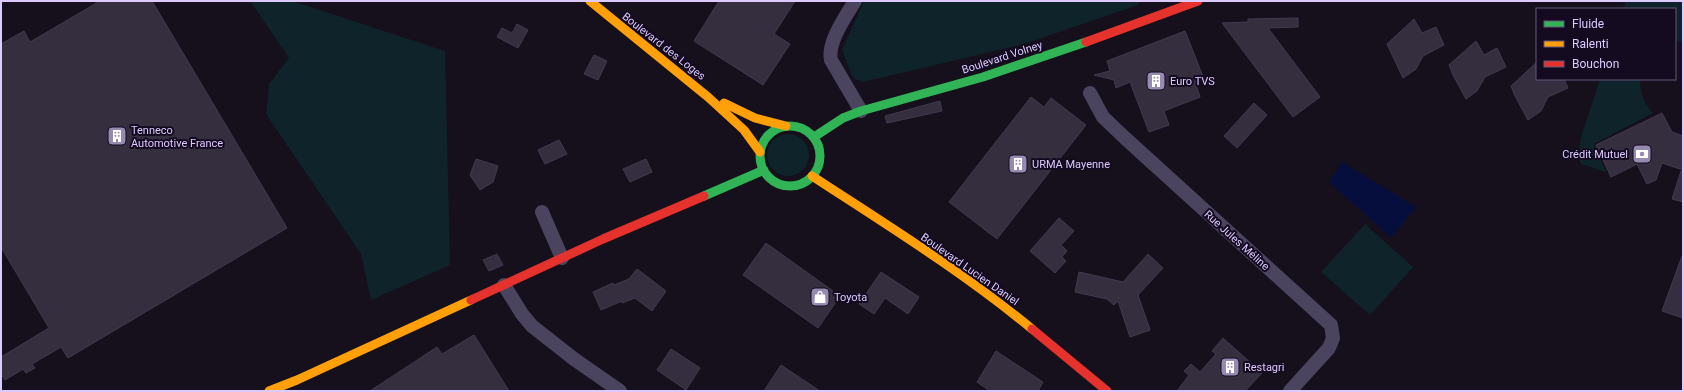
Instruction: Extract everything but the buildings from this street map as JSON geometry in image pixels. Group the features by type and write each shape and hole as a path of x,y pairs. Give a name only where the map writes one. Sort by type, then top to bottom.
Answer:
{"main road":[{"name":"Boulevard des Loges","path":"590,1 706,94 748,135 760,152"},
{"name":"Boulevard Volney","path":"814,137 843,118 861,111 983,77 1077,45 1159,8 1198,1"},
{"name":"Boulevard des Loges","path":"706,94 755,118 786,126"},
{"path":"786,126 796,126 806,130 814,137 820,152 818,165 812,176 805,182 786,186 777,183 769,177 764,170 760,152 766,138 778,128 786,126"},
{"path":"276,390 562,258 764,170"},
{"name":"Boulevard Lucien Daniel","path":"812,176 998,301 1107,391"}],"street":[{"path":"855,1 832,42 829,54 861,111"},
{"name":"Rue Jules Méline","path":"1090,93 1103,117 1331,325 1333,338 1329,348 1290,391"},
{"path":"542,212 562,258"},
{"path":"504,285 522,314 532,326 574,359 620,391"}],"shaded area":[{"path":"250,1 292,1 445,51 450,265 371,300 361,254 266,114 269,84 289,58"},
{"path":"864,1 1140,1 1138,5 1024,44 863,82 853,78 842,50"},
{"path":"1626,1 1683,1 1683,42 1676,41 1676,8 1623,8"},
{"path":"1600,80 1640,80 1643,98 1653,113 1594,144 1606,172 1581,164 1578,154 1582,134"},
{"path":"788,134 803,140 809,155 803,170 788,176 773,170 767,155 773,140"},
{"path":"1342,162 1416,207 1391,238 1329,182"},
{"path":"1365,224 1413,267 1370,315 1321,272"}],"traffic: fast":[{"path":"814,137 843,118 861,111 983,77 1086,42"},
{"path":"790,126 807,131 815,139 820,156 815,173 807,181 790,186 773,181 765,173 760,156 765,139 773,131 790,126"},
{"path":"704,196 764,170"}],"traffic: slow":[{"path":"590,1 708,97 744,130 760,152"},
{"path":"724,103 755,118 786,126"},
{"path":"812,176 952,268 1032,329"},
{"path":"269,391 297,380 471,300"}],"traffic: jam":[{"path":"1086,42 1198,1"},
{"path":"471,300 603,239 704,196"},
{"path":"1032,329 1107,391"}],"place":[{"name":"Euro TVS","path":"1156,81"},
{"name":"Tenneco Automotive France","path":"117,136"},
{"name":"Crédit Mutuel","path":"1642,154"},
{"name":"URMA Mayenne","path":"1018,164"},
{"name":"Toyota","path":"820,297"},
{"name":"Restagri","path":"1230,367"}]}
